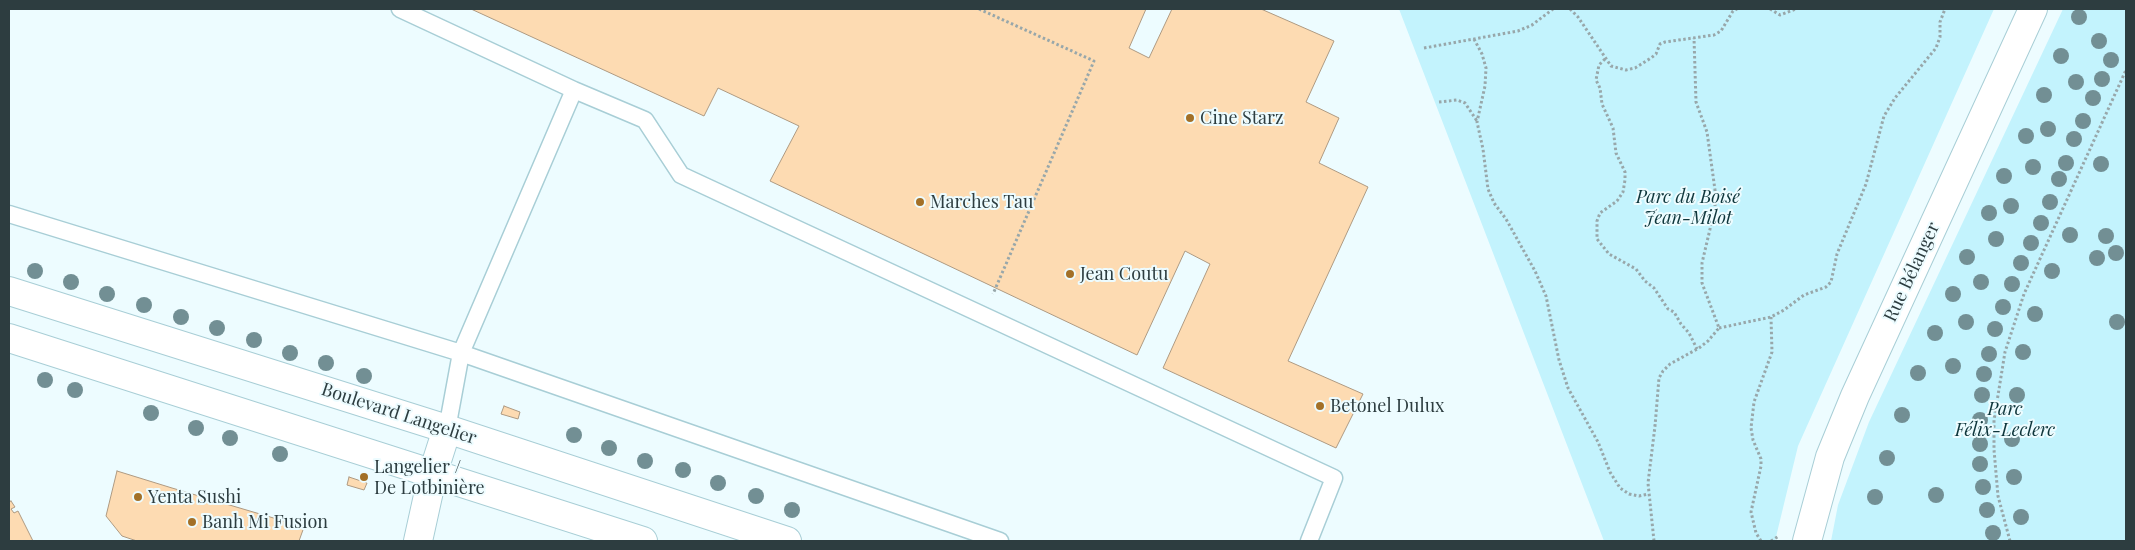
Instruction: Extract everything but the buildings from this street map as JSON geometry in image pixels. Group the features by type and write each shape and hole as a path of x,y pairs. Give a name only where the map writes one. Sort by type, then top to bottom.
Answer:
{"main road":[{"name":"Rue Bélanger","path":"1807,541 1830,457 1855,396 2033,9"},
{"name":"Boulevard Langelier","path":"9,291 447,429 787,541"},
{"path":"9,338 643,541"},
{"path":"418,541 433,474 447,429"}],"lane":[{"path":"400,9 574,90 645,120 681,176 1334,478 1309,541"},
{"path":"447,429 461,354 574,90"},
{"path":"9,214 461,354 1000,541"}],"path":[{"path":"979,9 1094,61 996,288 981,315"},
{"path":"1424,48 1518,31 1532,25 1553,9"},
{"path":"1570,9 1578,17 1610,66 1619,69 1636,68 1656,54 1660,44 1672,40 1704,38 1722,31 1733,11 1737,9"},
{"path":"1770,9 1780,15 1796,9"},
{"path":"1654,541 1648,484 1656,426 1659,378 1670,364 1696,350 1708,341 1719,328 1771,317 1804,295 1826,287 1831,282 1837,254 1866,184 1884,116 1895,98 1936,48 1940,37 1940,22 1945,9"},
{"path":"1694,38 1696,102 1707,132 1715,190 1715,208 1702,263 1702,283 1719,328"},
{"path":"1474,39 1482,54 1486,68 1485,86 1478,122 1484,149 1488,189 1494,204 1506,220 1546,296 1559,360 1568,388 1593,434 1610,472 1620,488 1629,494 1639,496 1648,494"},
{"path":"1605,59 1599,65 1596,80 1600,88 1602,104 1613,128 1616,153 1625,172 1625,180 1623,192 1617,202 1600,214 1597,222 1596,240 1610,254 1636,270 1654,288 1668,309 1674,312 1693,340 1696,350"},
{"path":"2010,541 1998,496 1994,457 1994,420 2005,352 2024,294 2126,70"},
{"path":"1438,102 1457,100 1465,103 1469,112 1478,122"},
{"path":"1761,541 1756,533 1751,512 1761,459 1753,440 1751,428 1754,402 1772,352 1771,317"},
{"path":"1771,541 1780,536"}],"green space":[{"name":"Parc du Boisé Jean-Milot","path":"1399,9 1994,9 1798,446 1775,541 1604,541"},
{"name":"Parc Félix-Leclerc","path":"2063,9 2126,9 2126,541 1831,541 1838,505 1869,422"}],"place":[{"name":"Cine Starz","path":"1190,118"},
{"name":"Marches Tau","path":"920,202"},
{"name":"Jean Coutu","path":"1070,274"},
{"name":"Betonel Dulux","path":"1320,406"},
{"name":"Langelier / De Lotbinière","path":"364,477"},
{"name":"Yenta Sushi","path":"138,497"},
{"name":"Banh Mi Fusion","path":"192,522"}]}
